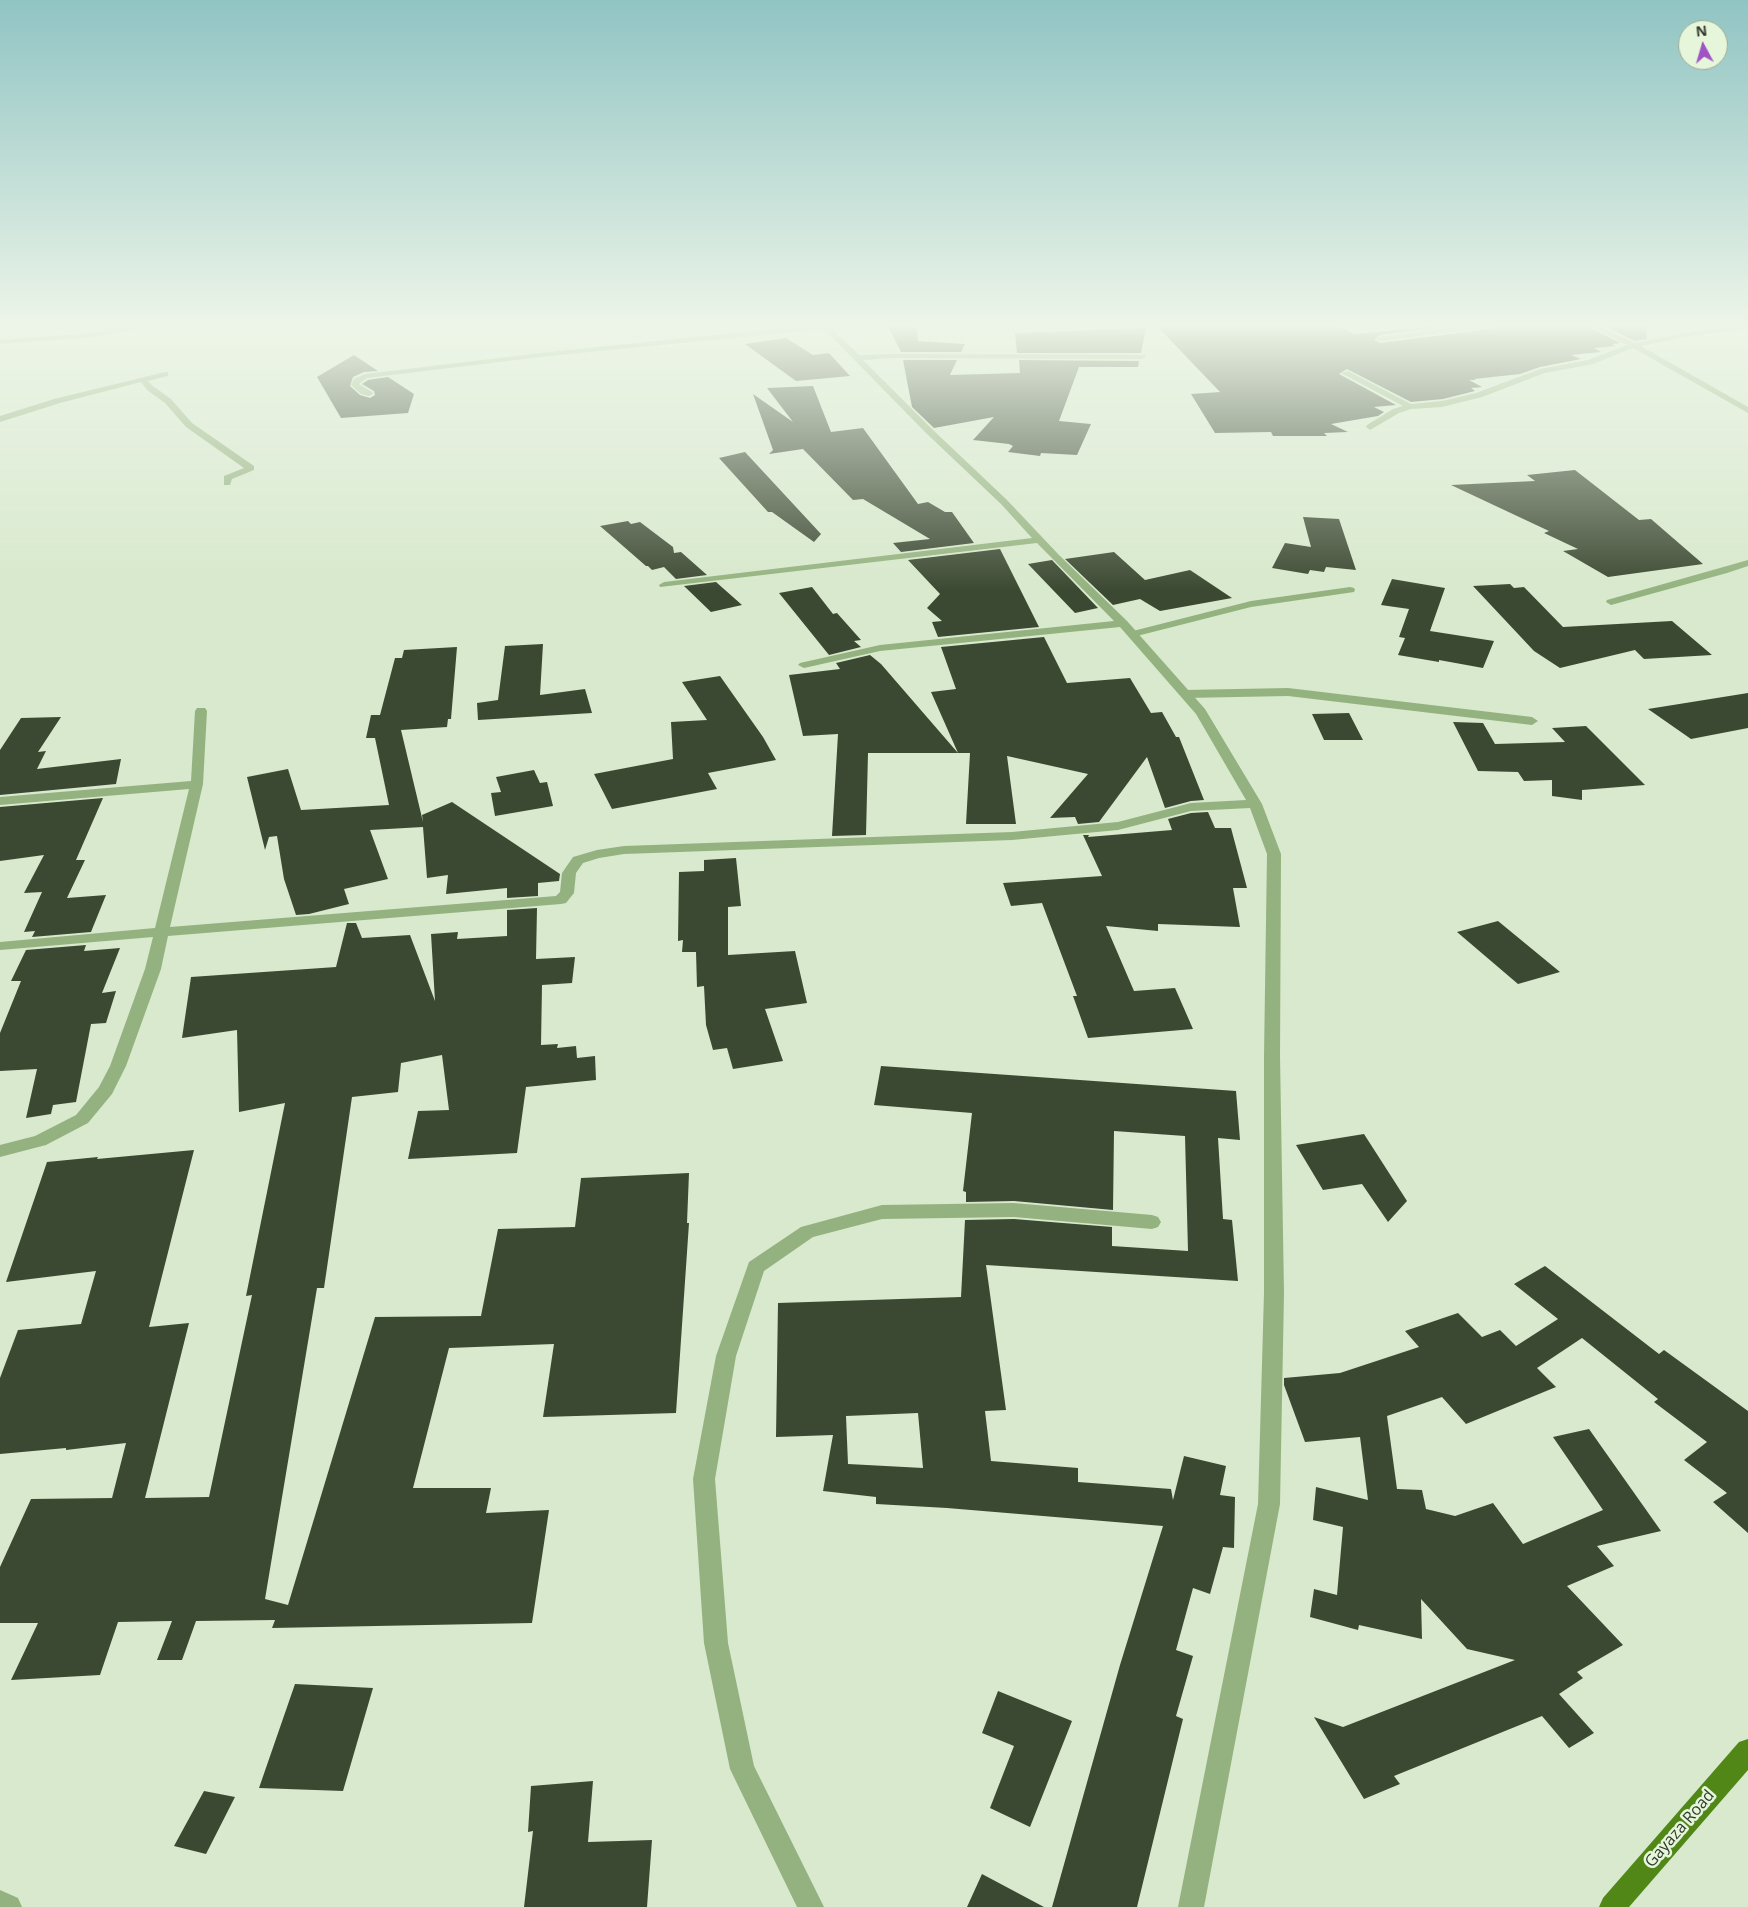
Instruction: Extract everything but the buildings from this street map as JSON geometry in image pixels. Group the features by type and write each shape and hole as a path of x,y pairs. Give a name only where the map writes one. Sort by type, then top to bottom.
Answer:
{"main road":[{"name":"Gayaza Road","path":"1612,1907 1748,1751"}],"street":[{"path":"0,419 18,413"},
{"path":"178,413 189,425 250,468 227,478 227,483"},
{"path":"912,413 1004,502 1128,629 1201,712 1255,804 1274,854 1272,1056 1274,1293 1268,1504 1191,1907"},
{"path":"1370,427 1393,413"},
{"path":"664,585 1040,540"},
{"path":"1611,602 1723,572 1748,563"},
{"path":"804,665 900,645 1128,629 1251,604 1350,590"},
{"path":"1185,694 1288,692 1532,721"},
{"path":"0,1151 40,1141 82,1119 106,1090 118,1066 153,970 197,784 201,711"},
{"path":"0,801 197,784"},
{"path":"0,946 561,900 567,893 569,873 578,860 597,854 624,850 1012,836 1118,826 1164,816 1177,810 1192,807 1255,804"},
{"path":"811,1907 742,1770 716,1643 704,1479 726,1356 756,1267 807,1232 882,1212 1014,1210 1152,1222"},
{"path":"0,1903 9,1907"}]}
